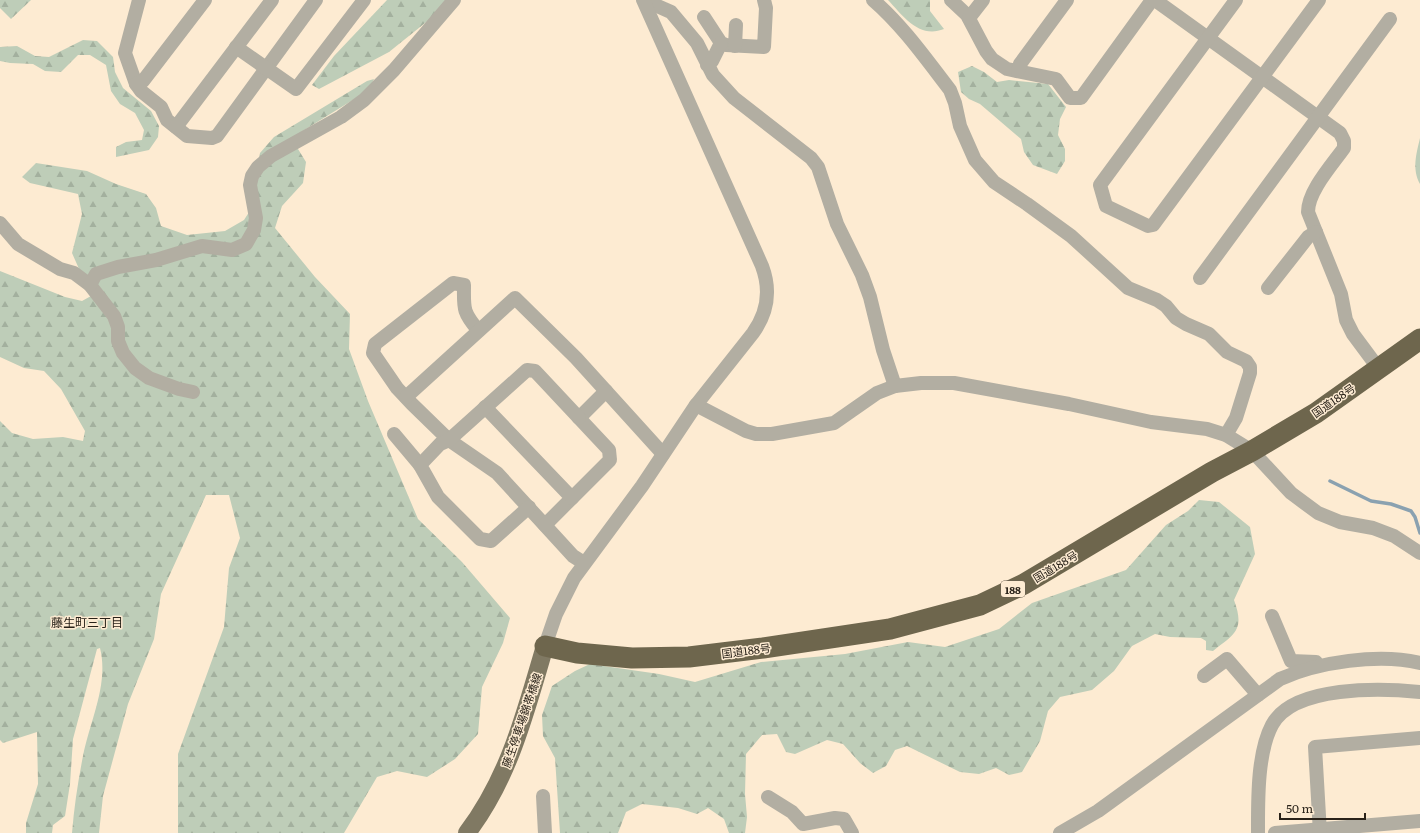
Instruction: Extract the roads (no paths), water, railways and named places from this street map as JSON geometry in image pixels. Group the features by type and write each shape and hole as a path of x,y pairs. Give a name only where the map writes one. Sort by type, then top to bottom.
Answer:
{"highway":[{"name":"国道188号","path":"546,646 577,653 632,658 689,657 763,648 890,629 980,605 1024,584 1212,472 1252,451 1316,413 1420,339"}],"main road":[{"name":"藤生停車場錦帯橋線","path":"467,833 484,810 508,762 546,646"}],"street":[{"path":"139,0 125,53 136,84 141,91 161,107 167,120 187,136 212,138 217,136 316,0"},
{"path":"136,84 142,81 204,0"},
{"path":"176,127 272,0"},
{"path":"236,47 296,89 364,0"},
{"path":"90,285 96,274 118,267 156,260 202,246 232,250 246,244 254,230 256,218 250,185 252,176 258,167 271,156 341,117 364,100 394,70 454,0"},
{"path":"644,0 671,12 697,43 713,75 734,98 811,158 818,167 836,224 862,275 870,297 883,350 895,386"},
{"path":"546,646 556,614 574,578 642,486 696,405 759,325 766,306 767,285 762,266 644,0"},
{"path":"704,17 728,45 764,47 766,8 764,0"},
{"path":"873,0 900,26 950,90 955,102 960,126 975,160 994,182 1071,236 1128,288 1157,300 1166,306 1176,318 1209,334 1227,352 1246,361 1250,367 1250,373 1236,418 1226,435"},
{"path":"952,0 968,18 992,59 1007,69 1056,79 1070,98 1081,98 1152,0"},
{"path":"968,18 983,0"},
{"path":"1018,71 1020,64 1067,0"},
{"path":"1155,0 1340,133 1344,141 1344,148 1313,192 1308,204 1308,212 1341,294 1349,327 1379,369"},
{"path":"1236,0 1100,185 1106,206 1148,226 1153,226 1319,0"},
{"path":"1200,278 1390,19"},
{"path":"708,65 728,45 736,26"},
{"path":"0,223 18,244 60,269 74,273 90,285 114,316 118,327 118,341 123,353 135,368 149,378 179,390 193,392"},
{"path":"1268,288 1308,237 1316,232"},
{"path":"478,330 467,317 464,309 464,285 453,283 375,344 374,353 397,388 449,440 488,465 573,556 584,563"},
{"path":"406,397 515,298 576,358 663,454"},
{"path":"420,465 440,444 449,440 526,370 535,371 609,450 610,460 545,525"},
{"path":"696,405 746,431 756,434 772,434 834,422 877,393 895,386 921,383 954,383 1151,422 1207,429 1226,435 1252,451 1291,493 1318,513 1340,522 1373,528 1394,536 1420,553"},
{"path":"579,418 606,391"},
{"path":"485,407 572,498"},
{"path":"394,434 420,465 438,497 480,539 491,541 529,508"},
{"path":"1272,616 1291,661 1321,662 1323,665"},
{"path":"1204,676 1228,659 1258,695"},
{"path":"1060,833 1098,811 1286,676 1297,671 1345,662 1402,660 1420,663"},
{"path":"1258,833 1260,770 1266,739 1272,724 1283,712 1320,694 1372,690 1420,692"},
{"path":"1320,831 1315,747 1420,738"},
{"path":"543,796 545,833"},
{"path":"768,797 792,812 803,824 835,818 844,819 852,833"},
{"path":"1275,833 1381,829 1420,821"}],"waterway":[{"path":"1330,481 1371,501 1391,504 1411,511 1415,517 1420,533"}],"district":[{"name":"藤生町三丁目","path":"87,622"}]}
